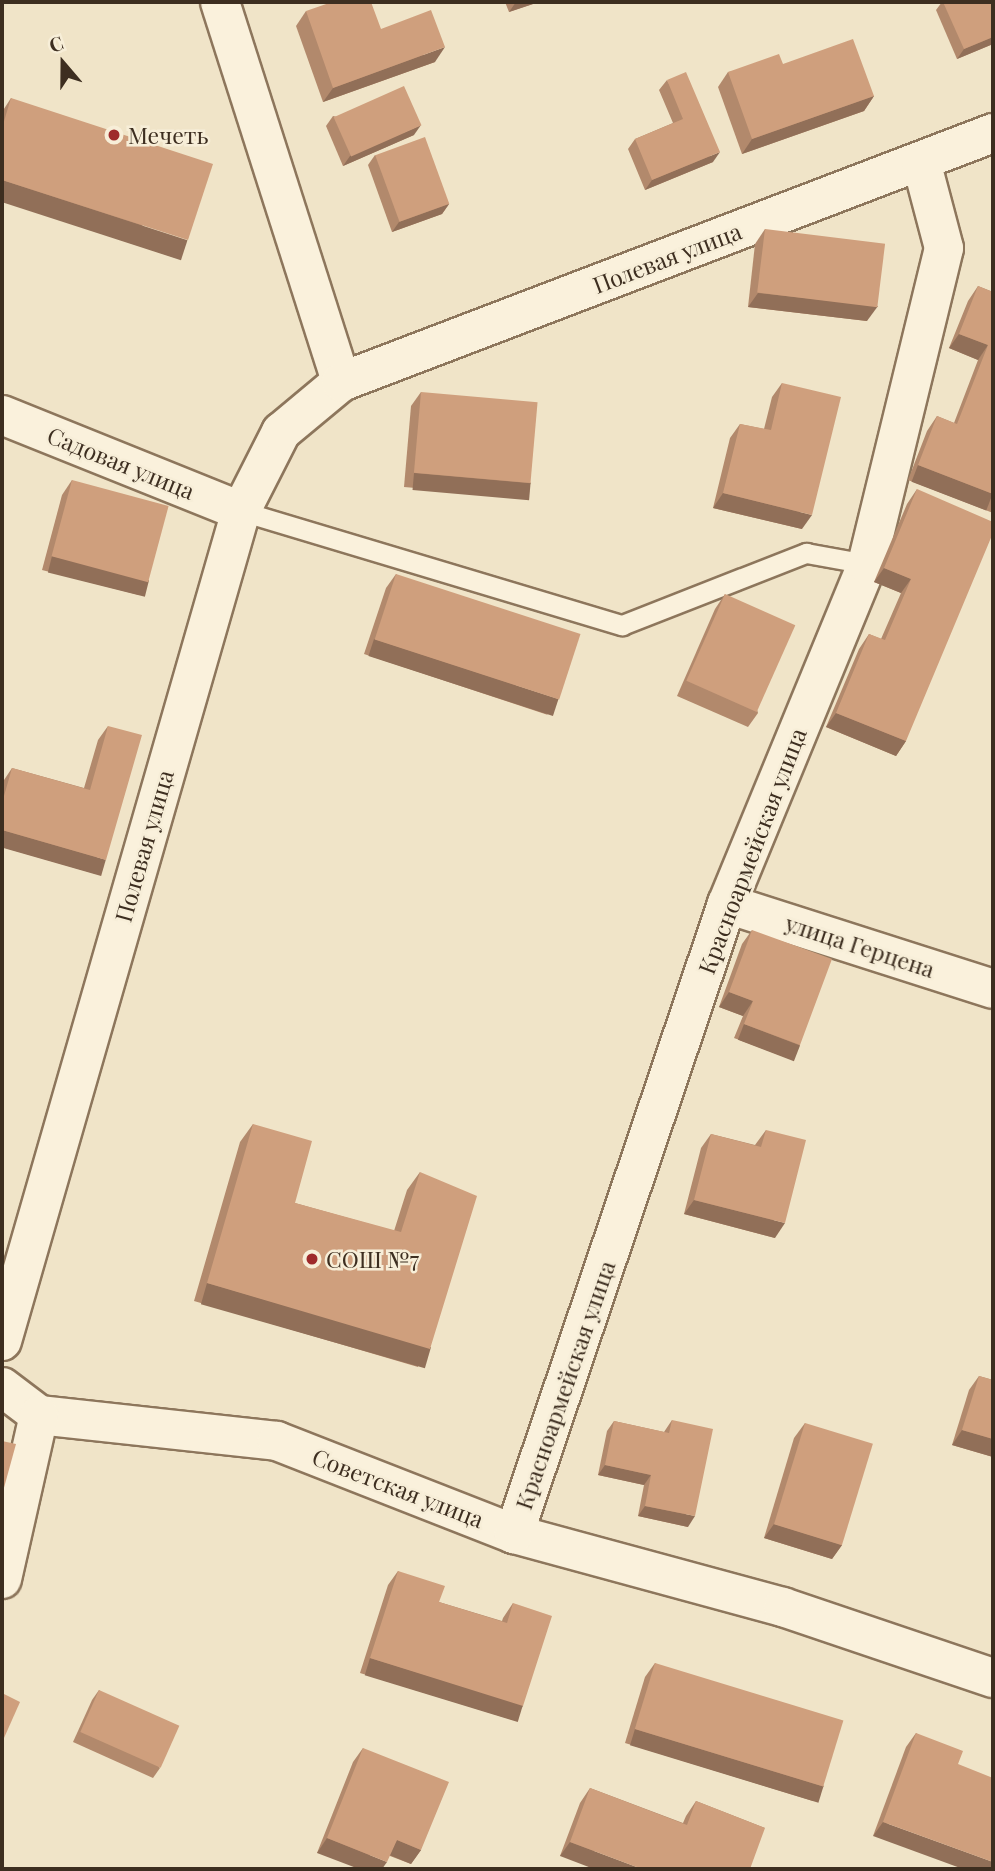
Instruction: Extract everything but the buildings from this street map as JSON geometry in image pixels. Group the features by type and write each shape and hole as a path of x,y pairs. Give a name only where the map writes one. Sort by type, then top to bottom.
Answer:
{"street":[{"path":"220,2 341,382"},
{"name":"Полевая улица","path":"2,1341 241,510 281,432 341,382 993,133"},
{"name":"Красноармейская улица","path":"514,1534 727,904 867,564 944,248 921,161"},
{"name":"Садовая улица","path":"2,415 241,510"},
{"name":"улица Герцена","path":"727,904 993,989"},
{"path":"2,1387 39,1415 2,1579"},
{"name":"Советская улица","path":"39,1415 277,1441 514,1534 783,1607 993,1678"}],"lane":[{"path":"241,510 622,625 806,553 867,564"}],"place":[{"name":"Мечеть","path":"114,135"},
{"name":"СОШ №7","path":"312,1259"}]}
